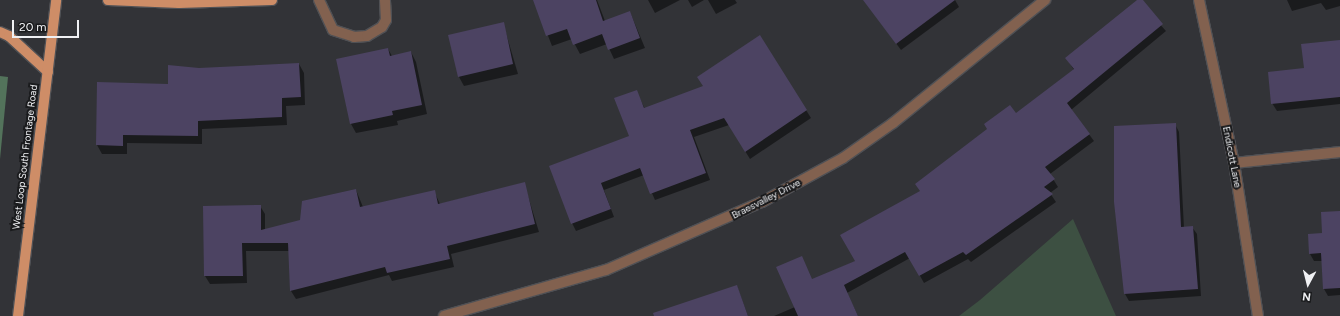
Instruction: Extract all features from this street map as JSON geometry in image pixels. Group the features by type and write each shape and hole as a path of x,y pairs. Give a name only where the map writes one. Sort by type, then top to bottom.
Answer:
{"main road":[{"name":"West Loop South Frontage Road","path":"18,316 56,0"},
{"path":"108,0 180,2 272,0"},
{"path":"0,32 9,36 48,72"}],"street":[{"path":"319,0 333,30 354,37 367,36 382,27 386,20 385,0"},
{"name":"Braesvalley Drive","path":"444,316 606,270 762,202 843,158 893,123 1045,0"},
{"name":"Endicott Lane","path":"1199,0 1234,163 1258,316"},
{"path":"1234,163 1340,152"}],"green space":[{"path":"0,76 8,77 0,159"},
{"path":"1073,219 1116,316 959,316 980,300"}],"building":[{"path":"533,0 596,0 603,21 630,11 640,38 608,50 602,34 573,45 567,29 546,36"},
{"path":"863,0 955,0 896,44"},
{"path":"1137,0 1143,0 1163,24 1067,103 1090,134 1045,167 1055,179 1044,187 1053,194 966,255 963,252 919,276 905,252 844,285 858,316 798,316 776,267 802,256 812,279 855,261 840,235 920,191 915,184 987,129 984,124 1010,105 1016,113 1074,69 1065,58"},
{"path":"504,22 513,64 458,77 448,35"},
{"path":"760,35 807,110 745,152 724,118 690,130 706,173 650,194 640,168 601,183 611,209 571,224 549,166 629,136 614,98 637,90 644,108 703,86 697,77"},
{"path":"1340,40 1340,97 1271,104 1268,72 1304,68 1301,44"},
{"path":"388,48 390,56 411,51 422,105 392,111 393,115 350,124 336,59"},
{"path":"299,63 301,97 282,98 282,117 198,121 198,136 123,135 123,146 96,145 97,82 168,84 168,65 199,68"},
{"path":"1176,123 1181,227 1193,226 1198,289 1124,294 1114,202 1114,126"},
{"path":"525,182 535,224 447,246 450,259 387,273 385,267 290,291 288,243 242,243 243,276 204,276 203,206 261,205 261,230 300,220 302,201 356,189 360,207 435,190 438,204"},
{"path":"1340,211 1340,288 1323,289 1321,253 1309,254 1308,234 1322,233 1321,212"},
{"path":"737,285 748,316 654,316 653,313"}]}
